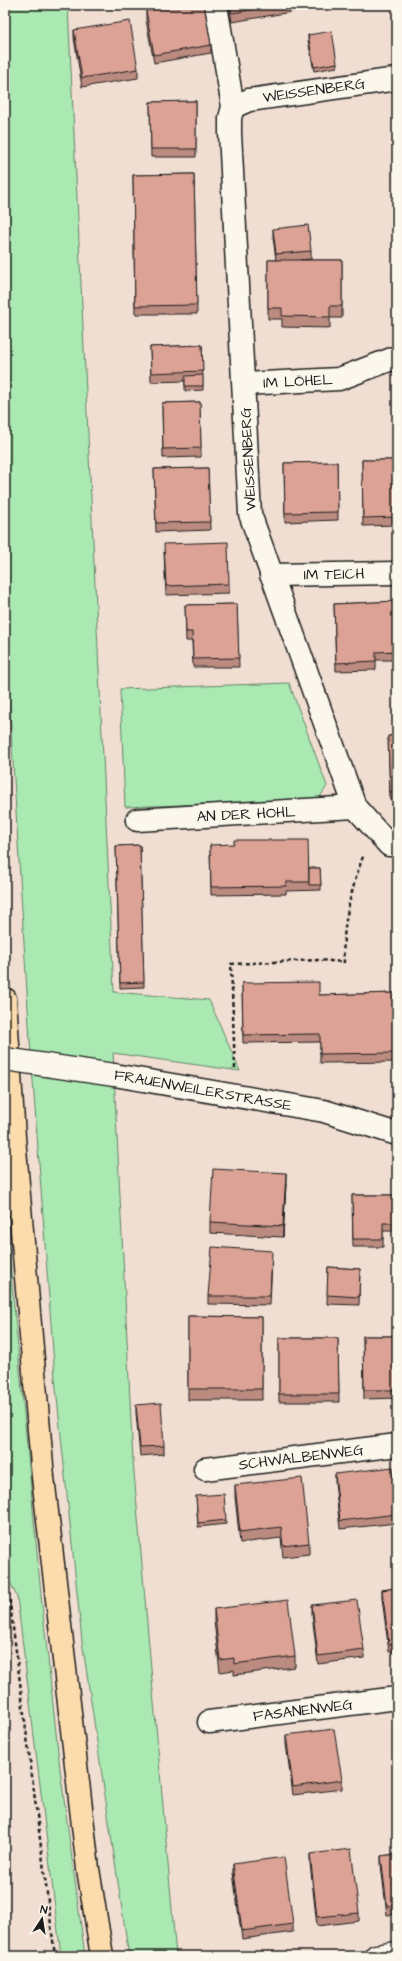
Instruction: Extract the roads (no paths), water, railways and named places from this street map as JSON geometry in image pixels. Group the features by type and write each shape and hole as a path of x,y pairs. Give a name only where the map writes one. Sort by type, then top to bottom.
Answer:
{"main road":[{"path":"5,999 14,1137 43,1477 88,1869 102,1956"}],"street":[{"name":"WEISSENBERG","path":"216,5 233,108 230,118 230,133 250,514 355,807 389,844 397,844"},
{"name":"WEISSENBERG","path":"233,108 249,100 397,79"},
{"name":"IM LÖHEL","path":"244,384 339,379 397,357"},
{"name":"IM TEICH","path":"271,575 397,573"},
{"name":"AN DER HOHL","path":"137,820 355,807"},
{"name":"FRAUENWEILERSTRASSE","path":"5,1059 114,1075 324,1111 397,1134"},
{"name":"SCHWALBENWEG","path":"206,1469 397,1445"},
{"name":"FASANENWEG","path":"209,1722 397,1698"},
{"path":"376,1956 397,1953"}]}
